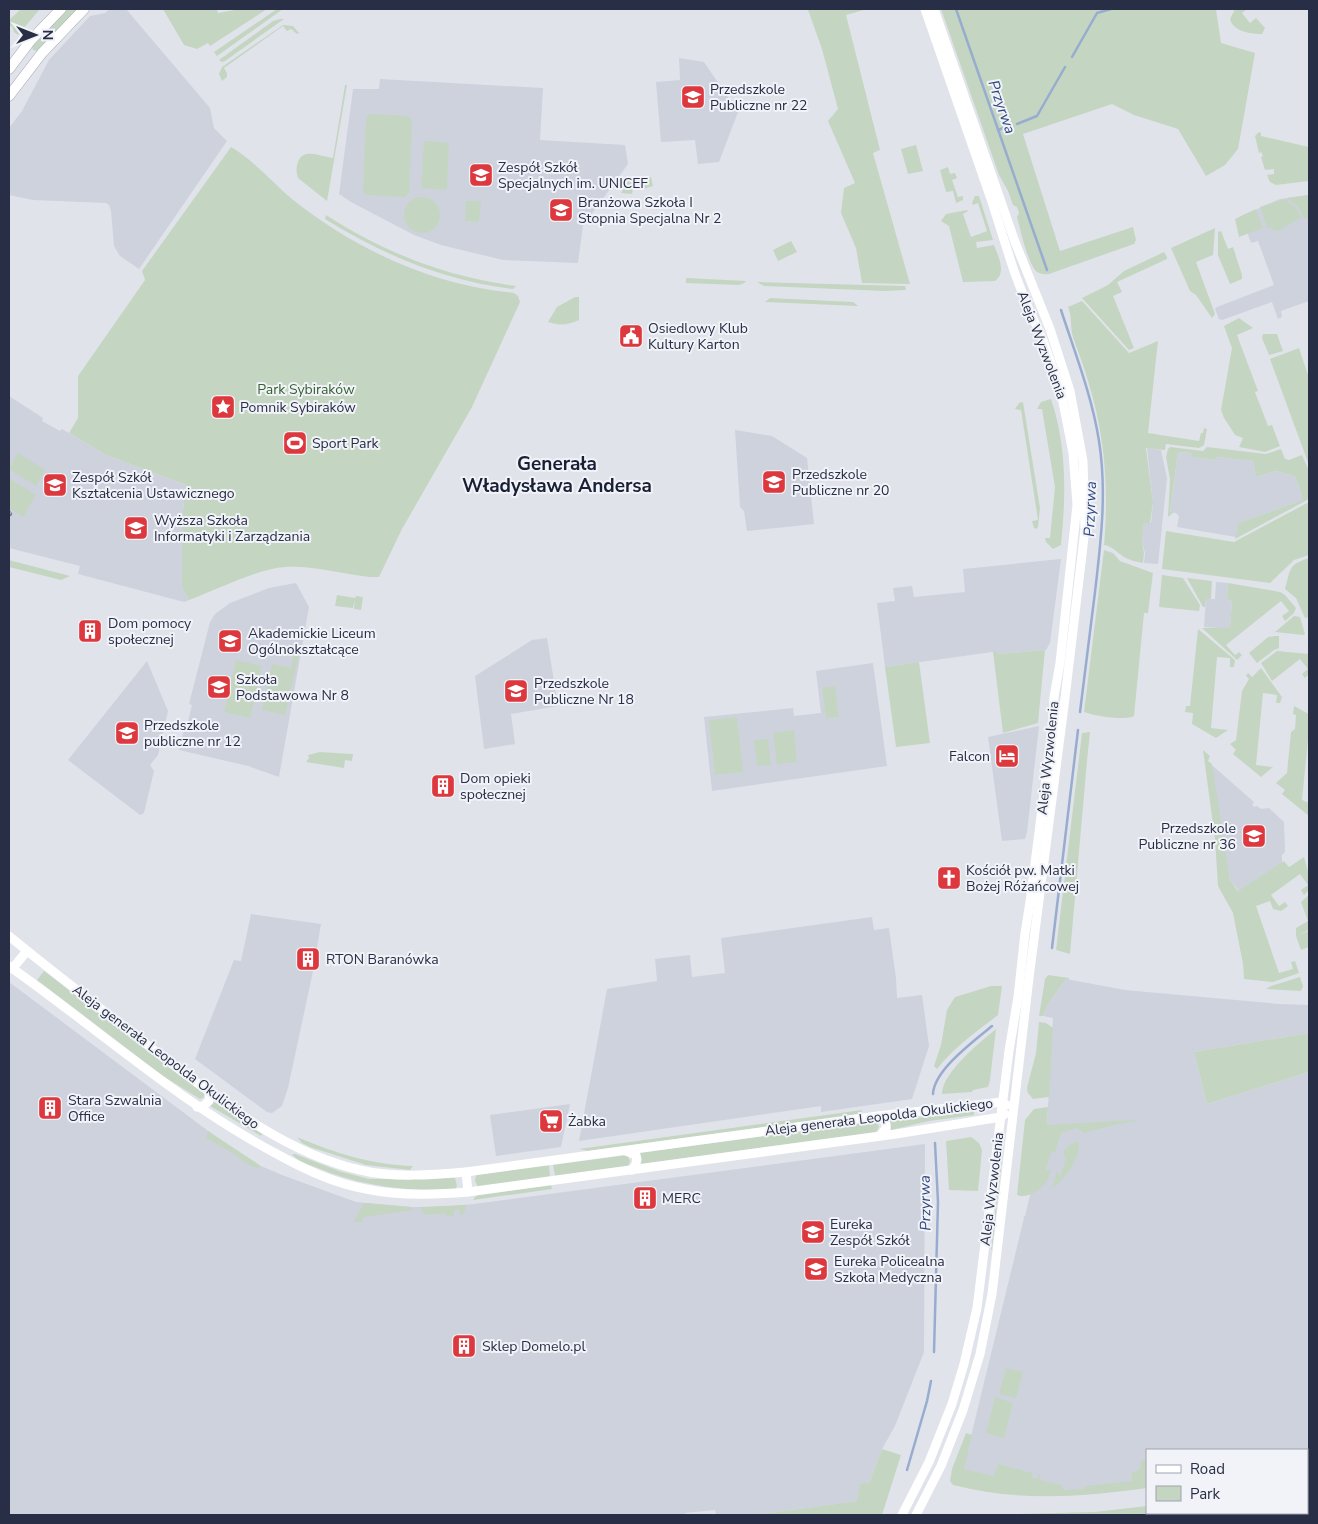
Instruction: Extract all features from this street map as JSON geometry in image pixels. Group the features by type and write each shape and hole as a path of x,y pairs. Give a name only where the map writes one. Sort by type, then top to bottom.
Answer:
{"main road":[{"path":"9,69 31,40 60,9"},
{"path":"9,96 42,53 84,9"},
{"name":"Aleja Wyzwolenia","path":"902,1515 929,1462 946,1421 964,1364 981,1284 1002,1102 1018,997 1052,731 1054,697 1068,598 1076,512 1075,473 1069,426 1061,392 1052,364 1014,271 992,199 926,9"},
{"name":"Aleja Wyzwolenia","path":"916,1515 952,1440 970,1389 986,1328 998,1248 1029,978 1084,540 1085,489 1080,439 1063,371 1047,322 1015,242 934,9"},
{"name":"Aleja generała Leopolda Okulickiego","path":"9,936 210,1092 253,1123 307,1152 330,1161 374,1173 431,1174 466,1172 878,1116 1002,1102 1014,1108 1001,1117 880,1136 468,1192 433,1195 399,1194 365,1189 297,1166 229,1128 197,1107 10,967"},
{"path":"10,967 27,951"},
{"path":"197,1107 203,1106 209,1101 210,1092"},
{"path":"878,1116 884,1120 886,1125 880,1136"},
{"path":"277,1154 284,1140"},
{"path":"625,1150 636,1155 637,1162 632,1170"},
{"path":"466,1172 468,1192"}],"shaded area":[{"path":"110,9 126,9 210,108 214,128 227,141 139,269 120,256 114,246 111,211 106,203 33,200 9,195 9,128 22,111 49,60 90,16 105,13"},
{"name":"Przedszkole Publiczne nr 22","path":"679,58 704,62 738,112 719,162 698,164 695,140 661,142 656,82 680,80"},
{"name":"Zespół Szkół Specjalnych im. UNICEF","path":"380,79 543,88 540,140 625,145 628,164 591,215 584,218 578,263 503,260 441,245 414,235 339,194 353,89 379,89"},
{"path":"1309,195 1309,301 1281,311 1282,317 1278,319 1272,302 1222,320 1219,319 1215,309 1217,307 1274,285 1258,241 1251,243 1241,216 1280,199"},
{"path":"9,396 43,418 42,421 60,431 62,429 106,455 186,485 182,518 183,590 189,600 184,602 78,574 80,566 9,548"},
{"name":"Przedszkole Publiczne nr 20","path":"735,430 772,436 807,458 814,524 747,531 744,511 740,507"},
{"path":"1147,448 1161,450 1167,478 1158,564 1144,563 1145,553 1142,542 1144,523 1151,523 1153,503"},
{"path":"1178,452 1193,453 1193,457 1215,460 1216,457 1253,461 1256,477 1276,471 1295,476 1303,500 1240,523 1236,537 1177,527 1179,516 1176,513 1170,513"},
{"path":"1061,559 1050,643 1046,650 997,654 992,652 885,667 877,603 895,601 893,588 912,586 914,597 965,592 963,569"},
{"path":"1216,582 1228,583 1227,600 1232,601 1230,629 1204,627 1206,599 1215,599"},
{"path":"296,583 309,607 279,777 248,766 179,750 184,729 186,730 192,705 189,704 210,622 215,614 230,603 269,588"},
{"name":"Przedszkole Publiczne Nr 18","path":"547,638 558,706 511,714 515,744 484,749 475,676 532,640"},
{"name":"Przedszkole publiczne nr 12","path":"147,661 168,711 158,755 150,765 154,771 144,813 140,815 68,760"},
{"path":"873,663 887,766 712,791 704,717 793,708 794,716 821,713 816,671"},
{"path":"1039,726 1025,839 1002,841 988,737"},
{"name":"Przedszkole Publiczne nr 36","path":"1213,766 1254,802 1252,805 1261,809 1269,808 1284,822 1285,852 1282,855 1282,863 1239,891 1230,880 1211,768"},
{"path":"251,914 321,924 288,1088 282,1106 272,1113 267,1112 195,1059 234,960 241,961"},
{"path":"872,917 874,930 889,928 897,998 922,995 929,1046 912,1099 821,1112 821,1106 579,1141 607,989 657,981 655,959 690,955 692,977 725,973 721,938"},
{"path":"1066,979 1125,990 1309,1005 1309,1033 1194,1052 1207,1104 1309,1072 1309,1456 1308,1449 1146,1449 1146,1483 1061,1493 963,1469 1047,1125 1053,1018 1043,1016 1048,1004"},
{"path":"9,982 231,1148 261,1166 356,1202 412,1207 474,1204 925,1144 924,1352 895,1426 882,1449 869,1483 858,1501 754,1515 716,1515 715,1510 685,1513 685,1515 9,1515"},
{"path":"570,1104 561,1147 496,1156 490,1115"}],"green space":[{"path":"21,9 40,9 18,35 14,32 12,26 9,27 9,20"},
{"path":"67,9 77,9 38,51 33,50 32,47"},
{"path":"163,9 217,9 218,13 240,9 267,9 210,46 208,43 197,49 184,45"},
{"path":"277,9 283,9 217,56 214,52"},
{"path":"805,9 864,9 846,15 880,150 873,153 910,284 862,283 856,248 841,213 844,188 855,183 828,121 838,109 822,49 808,10"},
{"path":"941,9 1216,9 1221,43 1255,53 1238,149 1225,165 1206,176 1178,129 1134,115 1112,104 1023,134 1060,251 1133,227 1136,240 1134,244 1049,274 1039,273 1035,270 1029,258 1017,217 1019,213 1017,207 1013,205 999,175"},
{"path":"1235,9 1247,9 1242,13 1250,23 1256,18 1265,28 1262,34 1248,33 1235,27 1230,19"},
{"path":"284,19 225,61 219,60 273,21"},
{"path":"283,25 293,26 299,33 297,34 291,29 287,31 283,26 224,68 227,77 222,81 219,74 222,67"},
{"path":"345,85 347,85 327,201 298,178 297,166 300,157 308,154 333,158"},
{"path":"368,115 408,116 412,120 409,193 405,197 367,195 363,192 366,120"},
{"path":"1259,132 1261,136 1309,147 1309,181 1276,185 1270,182 1267,175 1274,174 1274,169 1265,170 1261,157 1263,156 1261,152 1259,153 1255,136"},
{"path":"424,141 449,143 447,190 421,188"},
{"path":"916,145 923,171 908,174 901,149"},
{"name":"Park Sybiraków","path":"231,147 292,199 342,234 369,249 396,262 454,282 514,293 518,296 520,302 472,407 402,529 379,577 305,567 285,567 249,576 189,600 183,590 182,583 182,518 186,485 106,455 69,433 78,418 78,376 145,280 142,271"},
{"path":"948,167 950,174 955,173 957,178 952,180 958,197 963,196 963,200 956,203 953,191 946,192 940,170"},
{"path":"651,177 653,186 633,189 632,194 621,193 629,180"},
{"path":"1309,195 1309,220 1304,218 1298,207 1287,198"},
{"path":"975,196 979,196 993,240 976,242 977,248 994,245 1001,269 999,277 995,281 963,282 949,226 941,221 946,214 967,210 963,214 971,237 987,231 978,203 973,205 972,203"},
{"path":"422,197 429,198 435,202 439,208 439,222 435,228 429,232 422,233 415,232 409,228 405,222 404,215 405,208 409,202 415,198"},
{"path":"1284,199 1295,207 1302,217 1278,231 1267,227 1260,207"},
{"path":"466,201 481,201 479,222 465,221"},
{"path":"1256,209 1263,228 1239,237 1235,219"},
{"path":"326,215 348,229 394,252 441,270 490,282 516,286 513,289 488,285 439,273 369,244 325,219"},
{"path":"1215,228 1213,255 1196,262 1215,314 1212,318 1196,295 1190,291 1171,248"},
{"path":"1221,231 1228,249 1233,247 1242,275 1242,279 1230,284 1218,255 1218,232"},
{"path":"791,241 797,252 778,261 773,250"},
{"path":"1164,252 1167,259 1117,282 1122,292 1113,296 1134,348 1129,350 1082,298 1108,285 1124,271"},
{"path":"686,278 746,281 739,285 686,283"},
{"path":"757,282 905,286 906,290 885,291 764,286"},
{"path":"575,297 579,297 579,320 564,324 548,322 557,307"},
{"path":"770,298 853,302 858,306 765,302"},
{"path":"1082,301 1129,353 1158,341 1148,433 1199,441 1204,428 1207,429 1204,445 1199,448 1166,444 1165,450 1146,448 1153,503 1150,523 1144,523 1142,542 1143,563 1126,558 1104,545 1106,482 1102,442 1094,401 1073,337 1068,307"},
{"path":"1239,318 1253,328 1237,335 1258,391 1255,392 1268,426 1272,425 1280,446 1265,452 1239,447 1243,438 1235,435 1221,410 1232,348 1224,326"},
{"path":"1263,334 1277,334 1283,351 1269,355 1262,338"},
{"path":"1299,348 1309,378 1309,465 1270,359"},
{"path":"1051,399 1060,435 1064,471 1061,545 1053,549 1046,542 1045,538 1050,538 1055,487 1042,409 1037,409 1041,402"},
{"path":"1023,402 1040,508 1038,527 1036,529 1032,521 1038,520 1021,410 1015,409 1019,403"},
{"path":"1170,447 1203,451 1207,447 1266,454 1281,449 1285,459 1289,460 1302,455 1309,471 1309,499 1235,539 1239,523 1303,500 1295,476 1276,471 1256,477 1253,461 1216,457 1216,460 1192,457 1192,453 1178,452 1170,512 1173,513 1168,517 1170,479 1166,457"},
{"path":"18,453 45,470 36,486 9,469"},
{"path":"9,478 36,495 23,517 9,508"},
{"path":"1309,502 1309,555 1294,560 1270,583 1162,569 1166,531 1234,542"},
{"path":"1104,550 1113,553 1120,561 1153,573 1148,613 1144,613 1134,716 1124,718 1084,712"},
{"path":"1309,558 1309,617 1305,618 1296,598 1285,589 1291,568"},
{"path":"9,560 70,576 61,580 9,567"},
{"path":"1162,575 1183,578 1200,605 1199,611 1159,607"},
{"path":"1187,578 1212,581 1211,599 1206,599 1205,607 1203,607"},
{"path":"1228,583 1280,592 1296,608 1294,613 1285,621 1282,616 1289,611 1281,601 1226,645 1235,655 1239,652 1242,655 1237,660 1202,628 1230,628 1232,601 1227,600"},
{"path":"337,595 355,598 356,596 363,597 361,610 354,609 355,599 353,608 335,606"},
{"path":"1294,616 1300,617 1305,634 1275,632"},
{"path":"1198,629 1235,660 1234,667 1230,667 1230,658 1217,657 1211,728 1228,730 1216,738 1192,724 1193,713 1185,712 1186,706 1190,706"},
{"path":"1279,636 1279,648 1257,663 1249,653 1268,637"},
{"path":"296,644 301,645 285,715 262,710 272,664 291,668"},
{"path":"1045,650 1038,723 1003,733 993,652 996,651 997,654"},
{"path":"1277,651 1309,654 1309,674 1305,678 1302,674 1308,669 1300,659 1272,681 1261,663"},
{"path":"236,660 262,666 250,718 224,712"},
{"path":"919,662 930,743 896,747 885,667"},
{"path":"1261,668 1282,697 1280,703 1276,703 1277,695 1263,693 1256,765 1273,767 1261,777 1233,754 1236,750 1230,744 1236,740 1242,691 1249,679 1246,676 1248,673 1252,677"},
{"path":"835,686 839,717 826,718 822,688"},
{"path":"1294,706 1309,714 1302,800 1309,803 1309,816 1282,794 1285,790 1276,783 1287,773 1291,732 1295,729 1296,715 1293,714"},
{"path":"737,717 743,772 715,775 709,720"},
{"path":"794,730 797,762 777,764 773,733"},
{"path":"1090,732 1070,954 1056,950 1082,733"},
{"path":"768,739 771,765 757,766 754,740"},
{"path":"1203,750 1210,756 1208,761 1212,764 1230,880 1238,891 1284,861 1289,867 1304,857 1309,875 1309,890 1304,895 1301,890 1308,885 1300,874 1271,895 1279,906 1285,902 1288,906 1281,911 1273,909 1270,901 1256,906 1279,973 1293,969 1291,962 1295,961 1299,973 1273,982 1244,979 1233,913 1218,886 1215,839"},
{"path":"320,752 353,754 352,761 345,760 344,768 306,762 309,758 308,755"},
{"path":"1309,895 1309,930 1298,935 1309,931 1309,947 1301,950 1296,936 1296,928 1308,921 1301,902"},
{"path":"44,971 204,1093 204,1097 200,1099 163,1076 37,980"},
{"path":"1048,975 1069,978 1068,980 1066,979 1048,1004 1043,1016 1039,1016 1045,979"},
{"path":"1300,977 1303,986 1301,991 1266,989 1271,986"},
{"path":"991,986 1002,986 998,1015 958,1047 937,1069 934,1066 941,1045 947,1010 955,997"},
{"path":"1039,1022 1046,1023 1053,1028 1049,1097 1033,1099 1028,1093 1027,1088 1036,1053"},
{"path":"996,1029 988,1087 973,1090 972,1092 942,1094 948,1077 963,1058"},
{"path":"1309,1033 1309,1072 1207,1104 1194,1052"},
{"path":"213,1101 262,1134 261,1136 210,1106"},
{"path":"1048,1107 1047,1125 1136,1121 1084,1133 1077,1128 1061,1133 1055,1152 1051,1153 1045,1171 1051,1169 1047,1181 1034,1193 1025,1196 1017,1195 1025,1120 1034,1109"},
{"path":"862,1110 858,1114 588,1151 579,1149"},
{"path":"974,1111 974,1115 929,1121 891,1130 889,1119 929,1117"},
{"path":"876,1121 879,1127 876,1132 641,1164 642,1159 639,1153"},
{"path":"208,1131 261,1167 251,1166 206,1138"},
{"path":"1004,1132 1005,1133 991,1250"},
{"path":"297,1137 368,1161 413,1166 410,1170 366,1165 310,1147 302,1143"},
{"path":"971,1137 979,1143 982,1150 978,1191 949,1190 946,1141"},
{"path":"1076,1142 1079,1143 1079,1148 1071,1168 1062,1181 1052,1188 1057,1171 1060,1177 1066,1159 1063,1152 1068,1146"},
{"path":"292,1154 339,1171 369,1179 455,1178 457,1186 455,1189 419,1190 366,1183 332,1174 309,1165"},
{"path":"627,1155 630,1161 628,1166 555,1176 553,1165"},
{"path":"549,1165 550,1177 478,1187 475,1181 476,1175"},
{"path":"551,1185 552,1189 473,1200 479,1195"},
{"path":"364,1203 411,1207 413,1210 364,1217 361,1222 355,1222"},
{"path":"466,1205 464,1213 460,1215 459,1209 454,1210 454,1216 447,1217 446,1213 425,1215 420,1207"},
{"path":"1006,1368 1023,1372 1016,1398 999,1394"},
{"path":"995,1397 1013,1403 1004,1438 986,1433"},
{"path":"966,1433 972,1435 964,1469 994,1476 998,1464 1032,1473 1032,1478 1038,1479 1039,1474 1041,1475 1039,1480 1062,1485 1064,1490 1085,1489 1085,1486 1132,1481 1131,1473 1140,1469 1141,1460 1146,1460 1146,1488 1097,1494 1050,1496 1002,1494 953,1485 950,1481 952,1469"},
{"path":"882,1449 901,1455 882,1515 754,1515 857,1501 860,1484 869,1483"},
{"path":"1146,1506 1146,1514 1288,1514 982,1515 1095,1512"}],"waterway":[{"name":"Przyrwa","path":"956,9 1047,270"},
{"path":"1072,57 1097,13 1111,9"},
{"path":"1017,124 1037,116 1065,67"},
{"path":"998,130 1010,126"},
{"name":"Przyrwa","path":"1061,310 1083,375 1096,424 1103,479 1099,554 1080,712"},
{"name":"Przyrwa","path":"1052,948 1078,730"},
{"name":"Przyrwa","path":"933,1094 935,1085 947,1066 992,1026"},
{"name":"Przyrwa","path":"934,1352 938,1202 935,1143"},
{"name":"Przyrwa","path":"907,1470 931,1381"}],"place":[{"name":"Przedszkole Publiczne nr 22","path":"693,97"},
{"name":"Zespół Szkół Specjalnych im. UNICEF","path":"481,175"},
{"name":"Branżowa Szkoła I Stopnia Specjalna Nr 2","path":"561,210"},
{"name":"Osiedlowy Klub Kultury Karton","path":"631,336"},
{"name":"Pomnik Sybiraków","path":"223,407"},
{"name":"Sport Park","path":"295,443"},
{"name":"Przedszkole Publiczne nr 20","path":"774,482"},
{"name":"Zespół Szkół Kształcenia Ustawicznego","path":"55,485"},
{"name":"Wyższa Szkoła Informatyki i Zarządzania","path":"136,528"},
{"name":"Dom pomocy społecznej","path":"90,631"},
{"name":"Akademickie Liceum Ogólnokształcące","path":"230,641"},
{"name":"Szkoła Podstawowa Nr 8","path":"219,687"},
{"name":"Przedszkole Publiczne Nr 18","path":"516,691"},
{"name":"Przedszkole publiczne nr 12","path":"127,733"},
{"name":"Falcon","path":"1007,756"},
{"name":"Dom opieki społecznej","path":"443,786"},
{"name":"Przedszkole Publiczne nr 36","path":"1254,836"},
{"name":"Kościół pw. Matki Bożej Różańcowej","path":"949,878"},
{"name":"RTON Baranówka","path":"308,959"},
{"name":"Stara Szwalnia Office","path":"50,1108"},
{"name":"Żabka","path":"551,1121"},
{"name":"MERC","path":"645,1198"},
{"name":"Eureka Zespół Szkół","path":"813,1232"},
{"name":"Eureka Policealna Szkoła Medyczna","path":"816,1269"},
{"name":"Sklep Domelo.pl","path":"464,1346"}],"district":[{"name":"Generała Władysława Andersa","path":"557,475"}]}
